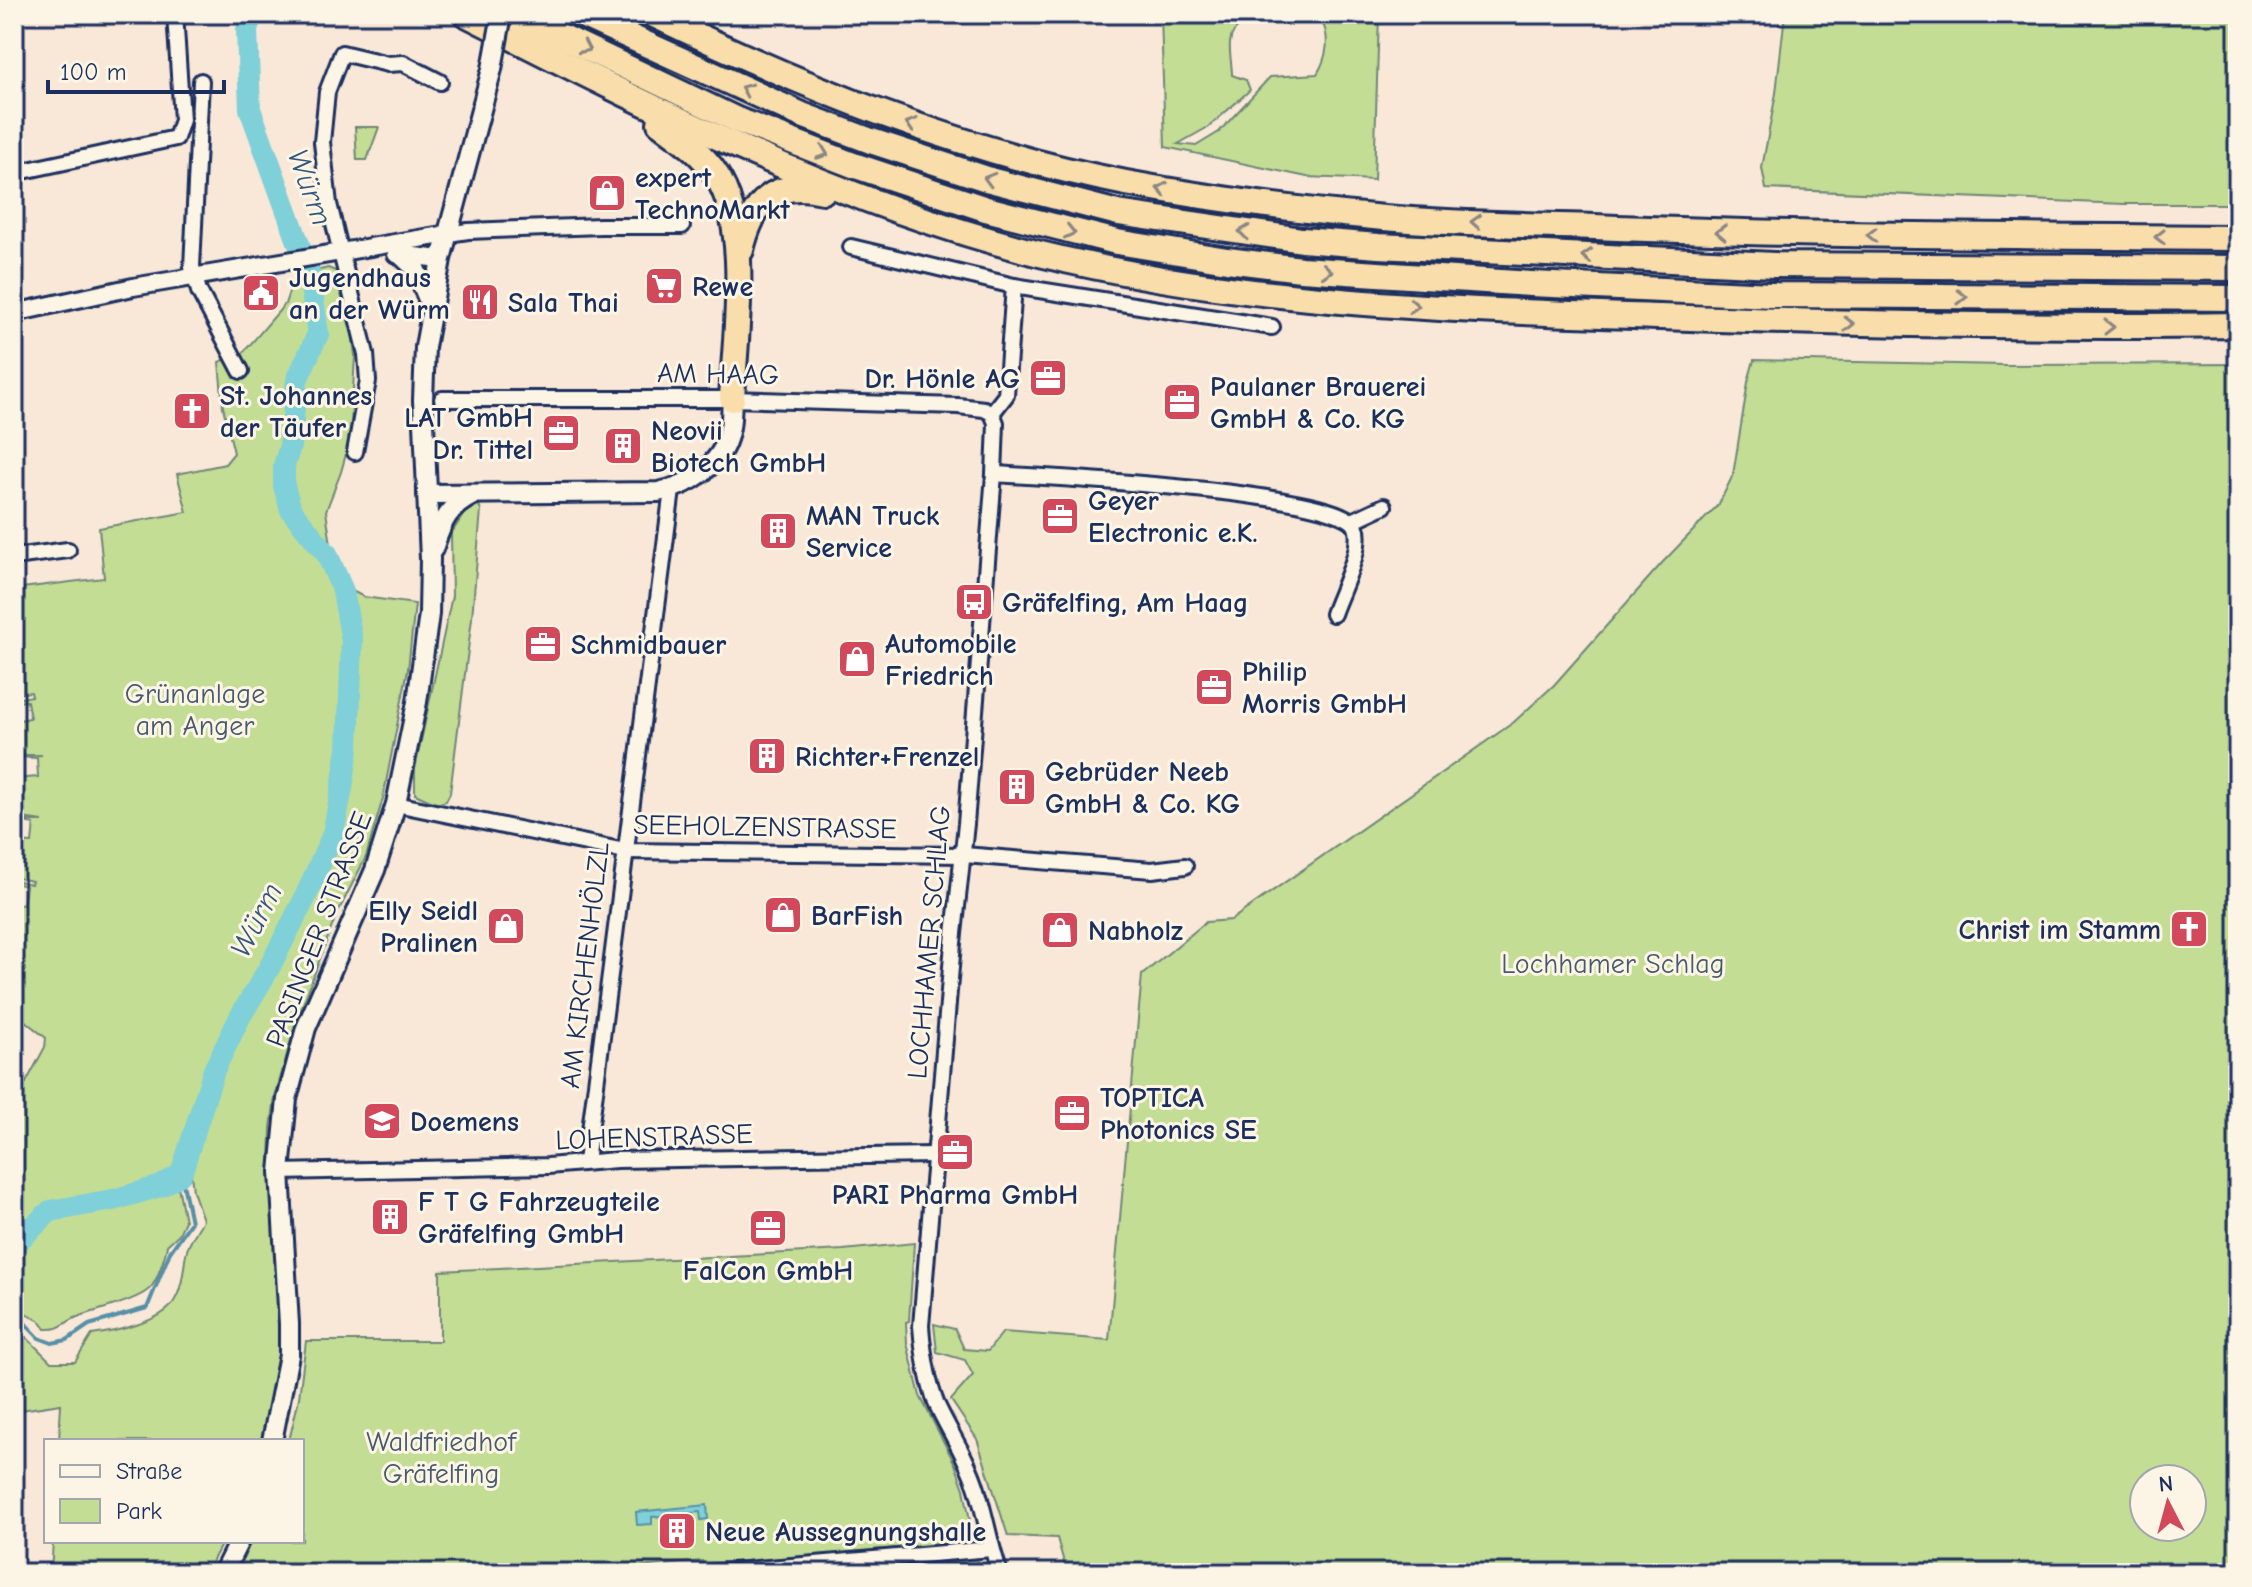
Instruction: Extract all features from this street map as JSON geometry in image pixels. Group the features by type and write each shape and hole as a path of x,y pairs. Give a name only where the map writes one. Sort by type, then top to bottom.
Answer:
{"highway":[{"path":"466,14 712,135 872,202"},
{"path":"515,14 752,126 868,170 986,209 1117,242 1301,269 1407,277 1772,295 2238,298"},
{"path":"580,14 802,115 871,141 990,180 1118,213 1302,240 1664,260 1774,265 2238,268"},
{"path":"652,14 761,66 883,115 999,152 1122,182 1239,203 1387,219 1776,234 2238,238"},
{"path":"616,90 687,142 715,172 731,205 738,264 732,399"},
{"path":"738,264 754,211 774,194 801,187 872,202 1042,254 1226,290 1386,305 1771,322 2020,327 2238,325"}],"main road":[{"name":"PASINGER STRASSE","path":"272,1439 289,1355 280,1172 282,1128 296,1059 306,1028 375,870 396,804 426,642 430,559 423,400 425,347 441,259 492,69 502,14"},
{"path":"401,255 415,268 431,307"},
{"path":"427,494 672,490 700,475 721,454 729,432 732,399"},
{"path":"430,559 447,515 460,502 475,494"},
{"path":"225,1572 238,1543"}],"street":[{"path":"14,173 176,138 182,120 175,14"},
{"path":"355,452 364,410 367,367 343,252 329,204 322,142 327,92 342,53 388,64 403,63 440,82"},
{"path":"201,81 192,261 199,291 241,371"},
{"path":"14,313 195,277 468,231 682,226"},
{"path":"851,247 1014,286 1272,327"},
{"path":"363,249 441,259"},
{"name":"LOCHHAMER SCHLAG","path":"1000,1573 991,1549 977,1488 959,1444 937,1403 924,1354 921,1326 934,1155 964,855 994,474 996,423 992,413 1006,395 1014,286"},
{"name":"AM HAAG","path":"442,399 732,399 958,406 992,413"},
{"path":"994,474 1260,496 1322,507 1352,521 1357,529 1358,546 1333,614"},
{"name":"AM KIRCHENHÖLZL","path":"586,1162 672,490"},
{"path":"1352,521 1384,506"},
{"path":"14,557 68,550"},
{"name":"SEEHOLZENSTRASSE","path":"396,804 625,851 964,855 1152,870 1185,866"},
{"name":"LOHENSTRASSE","path":"280,1172 934,1155"},
{"path":"710,1573 991,1549"}],"green space":[{"path":"1161,14 1379,14 1374,180 1307,177 1165,147","holes":["1310,16 1321,20 1326,33 1326,47 1317,74 1270,77 1219,132 1196,146 1178,144 1210,126 1250,90 1246,80 1232,75 1230,43 1235,30 1252,23"]},
{"path":"1785,14 2238,14 2238,204 2124,204 1766,189 1762,168 1776,93"},
{"path":"355,127 379,127 367,160 357,160"},
{"name":"Grünanlage am Anger","path":"328,268 338,272 340,292 351,321 355,356 350,440 326,511 331,545 350,590 364,597 415,604 408,669 383,798 366,857 336,916 295,1026 275,1097 270,1172 281,1332 274,1394 263,1439 59,1439 61,1404 14,1411 14,1325 51,1362 75,1362 92,1335 136,1325 167,1310 179,1291 187,1250 203,1220 193,1191 190,1165 211,1107 199,1099 174,1166 185,1221 179,1234 167,1245 152,1286 138,1296 55,1328 46,1329 40,1321 14,1307 14,1105 45,1047 46,1038 14,1012 14,947 18,945 14,944 14,903 23,905 26,886 14,883 14,880 31,884 32,881 14,877 14,842 32,843 34,824 19,821 43,821 14,817 14,779 38,777 37,758 19,757 42,755 14,755 14,721 30,718 27,701 16,702 16,699 32,696 31,692 14,694 14,589 104,578 99,528 187,512 177,474 225,464 234,453 223,407 219,362 243,353 285,304 293,280 299,275"},
{"name":"Lochhamer Schlag","path":"1754,360 2005,365 2238,364 2238,1573 1067,1573 1057,1538 1008,1536 977,1439 951,1400 973,1375 965,1360 937,1352 934,1324 955,1329 964,1349 988,1351 1003,1332 1109,1340 1142,975 1206,922 1231,920 1514,722 1554,685 1719,504 1733,475"},
{"path":"478,503 481,510 472,618 450,793 446,801 437,804 415,794 415,769 452,596 451,534 465,512"},
{"name":"Waldfriedhof Gräfelfing","path":"914,1243 909,1321 906,1322 907,1343 920,1396 955,1464 964,1489 971,1526 964,1540 703,1565 702,1561 576,1573 241,1573 250,1543 304,1543 304,1439 289,1439 299,1398 306,1341 440,1341 440,1271 843,1250"},
{"path":"53,1543 222,1543 206,1573 51,1573"},
{"path":"975,1560 982,1563 985,1573 953,1573 943,1562"}],"water":[{"path":"707,1505 708,1519 701,1520 700,1512 652,1517 652,1524 637,1525 636,1512"}],"waterway":[{"name":"Würm","path":"14,1245 50,1211 113,1200 161,1186 181,1174 214,1070 304,900 333,834 342,788 348,748 352,641 343,591 327,554 291,510 284,486 284,466 290,446 297,380 318,334 309,272 250,109 247,30 252,14"},
{"name":"Würm","path":"14,1317 19,1317 39,1338 52,1343 67,1340 89,1325 147,1308 170,1252 191,1222 181,1174"}],"place":[{"name":"expert TechnoMarkt","path":"607,193"},
{"name":"Rewe","path":"664,286"},
{"name":"Jugendhaus an der Würm","path":"261,293"},
{"name":"Sala Thai","path":"480,302"},
{"name":"Dr. Hönle AG","path":"1048,378"},
{"name":"Paulaner Brauerei GmbH & Co. KG","path":"1182,402"},
{"name":"St. Johannes der Täufer","path":"192,411"},
{"name":"LAT GmbH Dr. Tittel","path":"561,433"},
{"name":"Neovii Biotech GmbH","path":"623,446"},
{"name":"Geyer Electronic e.K.","path":"1060,516"},
{"name":"MAN Truck Service","path":"778,531"},
{"name":"Gräfelfing, Am Haag","path":"974,602"},
{"name":"Schmidbauer","path":"543,644"},
{"name":"Automobile Friedrich","path":"857,659"},
{"name":"Philip Morris GmbH","path":"1214,687"},
{"name":"Richter+Frenzel","path":"767,756"},
{"name":"Gebrüder Neeb GmbH & Co. KG","path":"1017,787"},
{"name":"BarFish","path":"783,915"},
{"name":"Elly Seidl Pralinen","path":"506,926"},
{"name":"Christ im Stamm","path":"2189,929"},
{"name":"Nabholz","path":"1060,930"},
{"name":"TOPTICA Photonics SE","path":"1072,1113"},
{"name":"Doemens","path":"382,1121"},
{"name":"PARI Pharma GmbH","path":"955,1152"},
{"name":"F T G Fahrzeugteile Gräfelfing GmbH","path":"390,1217"},
{"name":"FalCon GmbH","path":"768,1228"},
{"name":"Neue Aussegnungshalle","path":"677,1531"}]}
